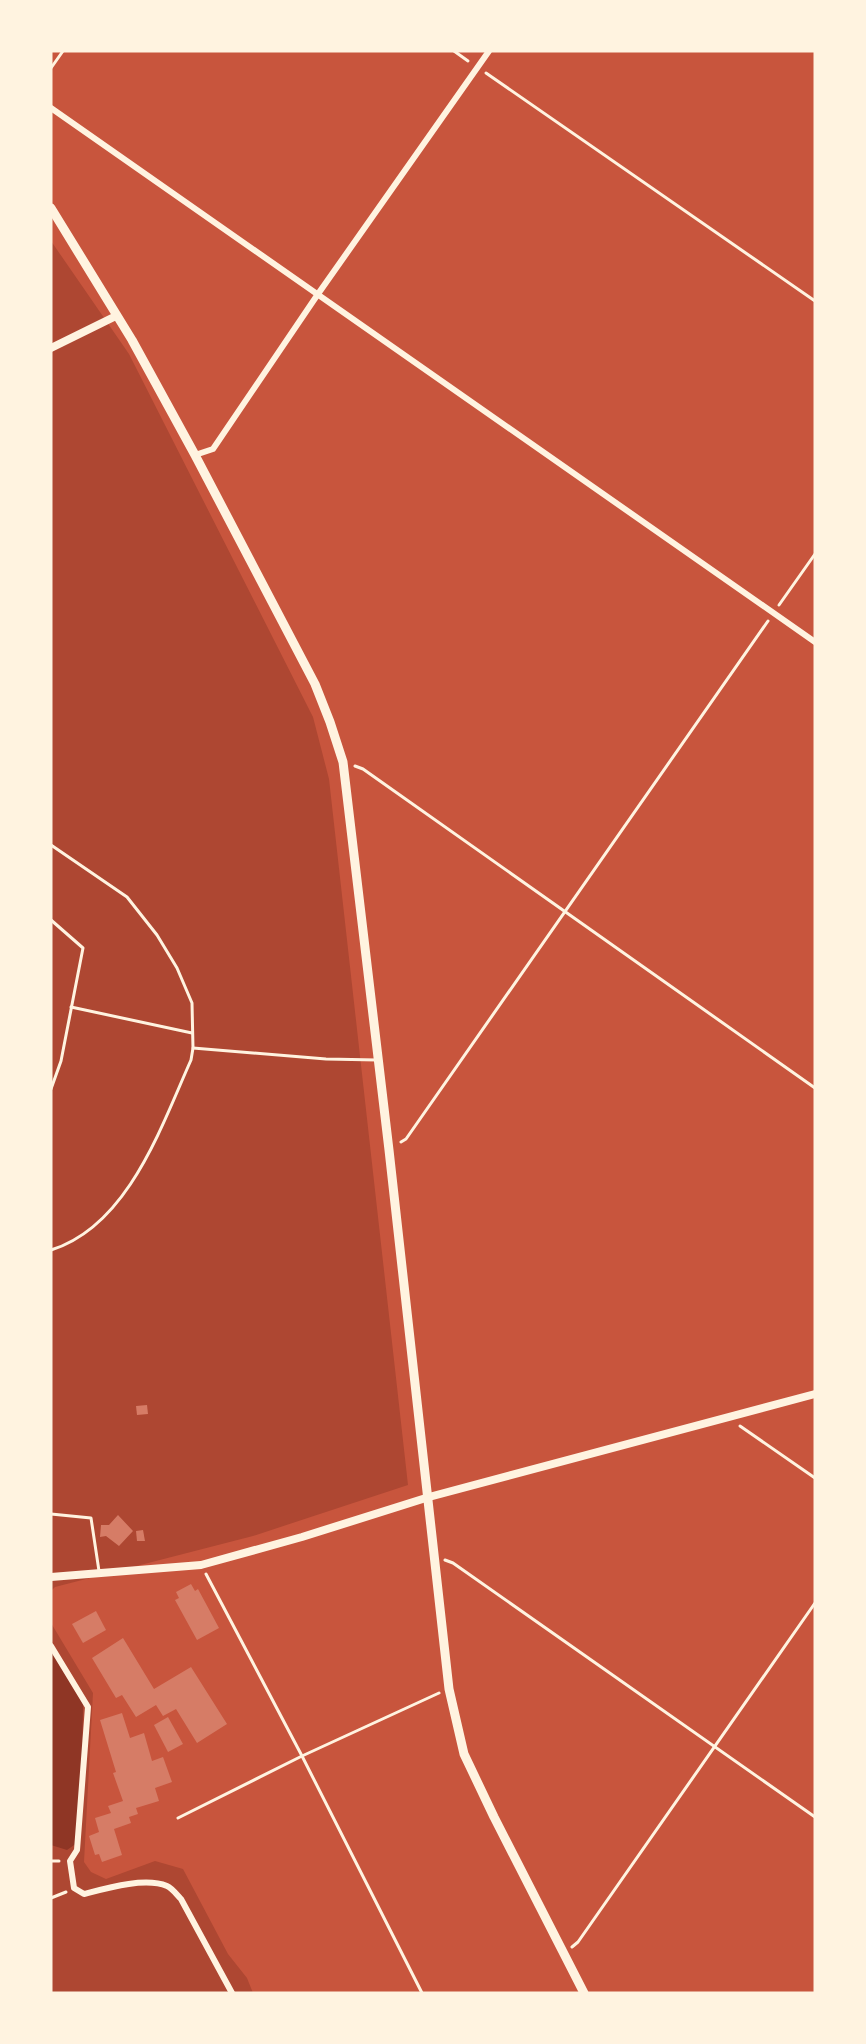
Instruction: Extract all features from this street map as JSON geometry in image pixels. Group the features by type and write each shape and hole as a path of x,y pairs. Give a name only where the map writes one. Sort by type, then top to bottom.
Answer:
{"main road":[{"path":"51,208 132,340 195,454 315,684 343,762 390,1150 449,1689 464,1754 584,1993"}],"street":[{"path":"195,454 213,448 489,51"},
{"path":"51,108 815,642"},
{"path":"51,348 116,316"},
{"path":"51,1576 201,1565 302,1537 429,1497 815,1394"},
{"path":"51,1646 88,1707 77,1850 70,1861 74,1888 84,1894 150,1883 169,1887 181,1899 232,1993"}],"lane":[{"path":"51,845 127,897 157,935 177,968 192,1003 193,1048 191,1060 143,1164 114,1206 93,1228 75,1241 51,1250"},
{"path":"51,920 83,948 62,1061 51,1089"},
{"path":"71,1007 192,1033"},
{"path":"193,1048 326,1059 379,1060"},
{"path":"51,1514 91,1518 99,1573"}],"path":[{"path":"51,68 63,51"},
{"path":"454,51 815,301"},
{"path":"390,1150 406,1139 815,554"},
{"path":"343,762 363,769 815,1088"},
{"path":"729,1418 815,1478"},
{"path":"435,1556 453,1563 815,1817"},
{"path":"201,1565 302,1756 422,1993"},
{"path":"564,1952 578,1942 815,1603"},
{"path":"178,1818 302,1756 449,1689"},
{"path":"51,1898 74,1888"}],"shaded area":[{"path":"51,241 129,354 313,717 329,779 408,1485 253,1536 55,1587 51,1591"},
{"path":"51,1623 93,1693 84,1862 91,1872 106,1879 155,1861 183,1869 228,1954 247,1978 253,1993 51,1993"},
{"path":"51,1647 79,1692 83,1705 77,1843 67,1850 51,1845"}],"building":[{"path":"147,1405 148,1414 137,1415 136,1406"},
{"path":"118,1515 133,1531 119,1546 106,1536 100,1537 101,1525 109,1525"},
{"path":"143,1530 145,1541 137,1541 136,1531"},
{"path":"191,1584 195,1591 198,1589 219,1628 197,1640 175,1600 179,1598 176,1592"},
{"path":"96,1611 106,1630 83,1643 72,1624"},
{"path":"123,1638 154,1689 191,1667 227,1724 197,1743 176,1709 163,1716 156,1705 136,1717 122,1695 116,1698 92,1658"},
{"path":"122,1713 130,1738 144,1733 152,1761 163,1757 172,1782 155,1788 159,1801 136,1808 138,1814 129,1817 131,1823 114,1829 122,1855 102,1862 99,1854 95,1855 89,1836 99,1832 95,1818 111,1813 108,1806 123,1801 113,1773 116,1772 100,1720"},
{"path":"168,1717 183,1744 168,1752 154,1725"}]}
